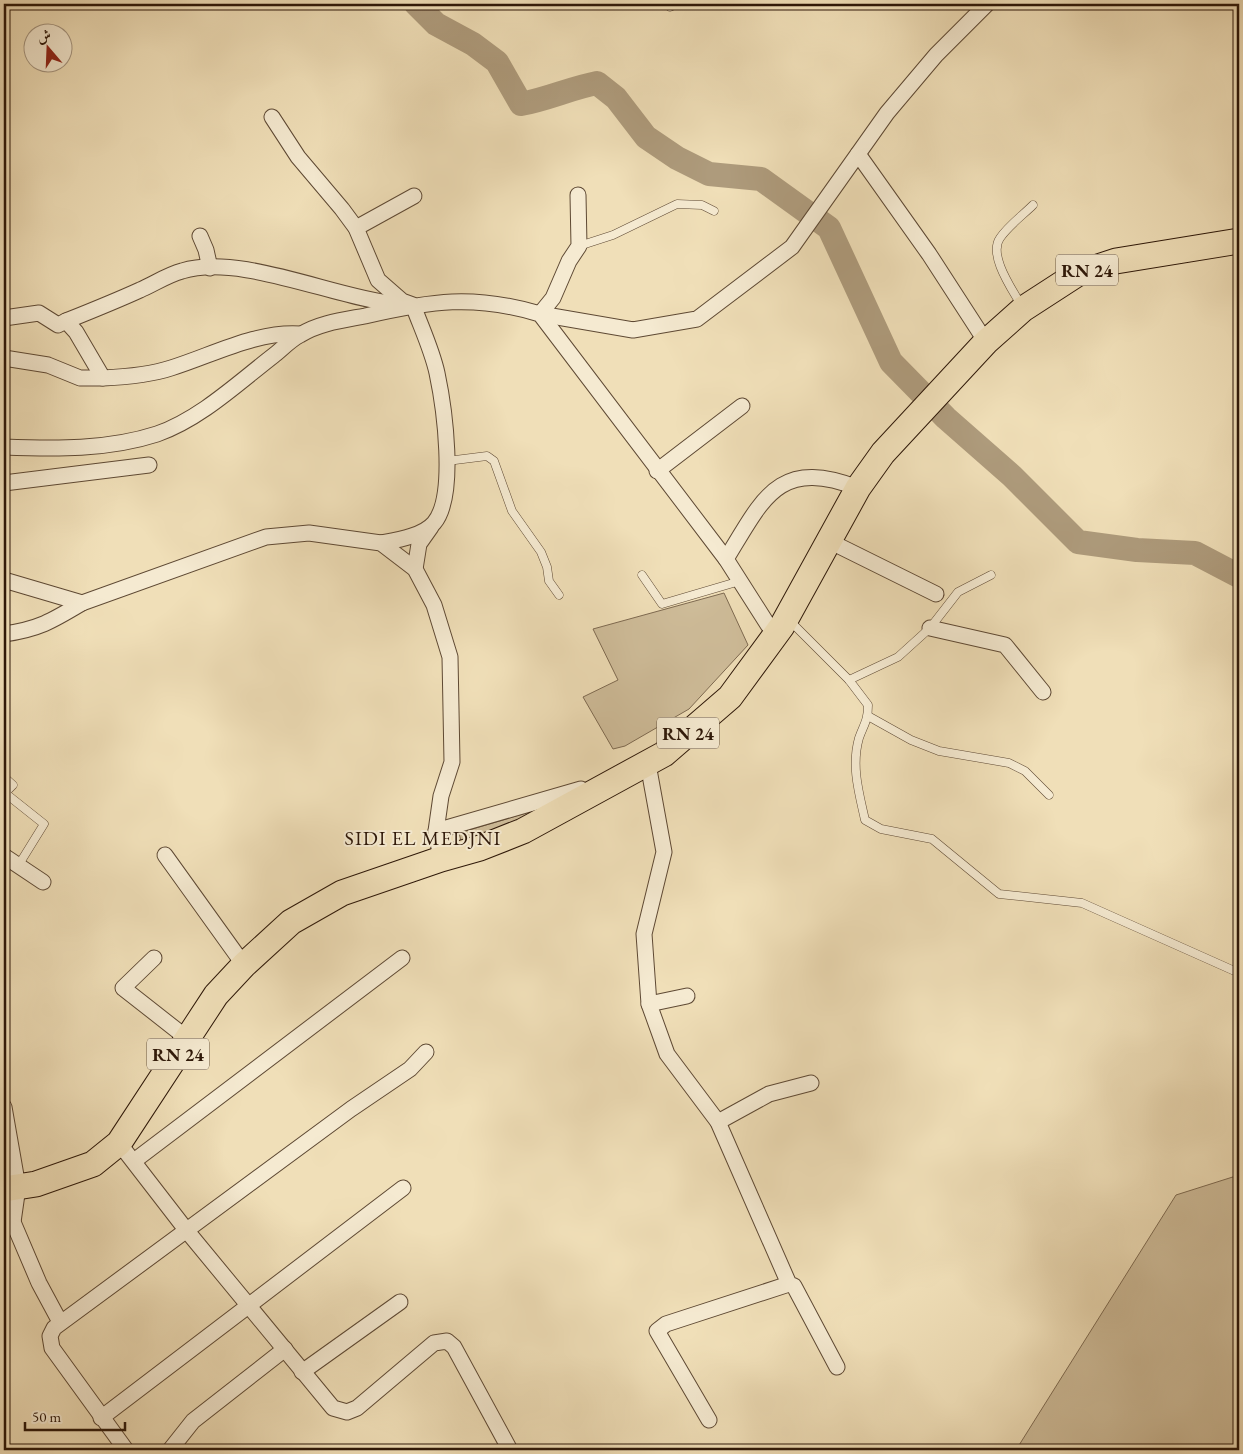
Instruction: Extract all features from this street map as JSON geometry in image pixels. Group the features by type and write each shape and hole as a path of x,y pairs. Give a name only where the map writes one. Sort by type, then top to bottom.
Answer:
{"main road":[{"name":"RN 24","path":"11,1188 63,1176 127,1152 188,1039 216,996 244,965 291,922 342,893 441,859 480,848 523,831 664,754 730,696 782,625 858,488 883,453 908,423 965,366 986,342 1023,310 1077,274 1108,263 1239,241"}],"street":[{"path":"4,358 48,365 80,378 121,377 169,369 266,336 300,334 330,323 413,305 444,301 508,305 540,314 633,330 697,319 792,247 887,113 936,55 988,4"},
{"path":"272,117 298,157 356,228 378,280 402,301 413,305"},
{"path":"858,154 930,254 986,342"},
{"path":"540,314 553,298 569,261 580,246 578,195"},
{"path":"356,228 414,196"},
{"path":"200,236 206,250 210,268"},
{"path":"4,318 39,313 58,325 183,270 210,268 228,268 274,275 374,302 413,305"},
{"path":"413,305 437,372 447,461 447,487 442,506 434,523 419,544 415,569"},
{"path":"540,314 657,471 726,559 768,625 782,625"},
{"path":"66,321 76,332 103,378"},
{"path":"4,447 67,449 128,441 158,433 186,421 300,334"},
{"path":"657,471 742,406"},
{"path":"4,483 148,465"},
{"path":"726,559 763,499 785,482 810,477 836,479 858,488"},
{"path":"4,634 30,630 45,625 82,603 266,537 309,533 381,543 400,540 434,523"},
{"path":"829,541 936,594"},
{"path":"381,543 415,569 434,605 450,657 452,762 442,796 436,831 441,859"},
{"path":"4,580 82,603"},
{"path":"930,628 1006,645 1043,692"},
{"path":"436,831 504,813 639,769 664,852 644,934 649,1004 667,1054 718,1122 789,1284 794,1286 838,1367"},
{"path":"165,855 244,965"},
{"path":"4,856 43,882"},
{"path":"154,958 123,988 188,1039"},
{"path":"402,958 127,1152 186,1231 329,1405 347,1412 357,1408 434,1343 446,1341 454,1347 510,1450"},
{"path":"649,1004 687,996"},
{"path":"126,1450 52,1348 50,1336 60,1322 351,1109 410,1069 426,1052"},
{"path":"718,1122 769,1094 811,1083"},
{"path":"4,1107 11,1188 8,1224 60,1322"},
{"path":"101,1418 403,1188"},
{"path":"709,1420 657,1331 666,1324 789,1284"},
{"path":"302,1372 400,1302"},
{"path":"170,1450 193,1421 285,1350"}],"lane":[{"path":"580,246 613,235 677,204 702,205 714,211"},
{"path":"1023,310 996,256 996,246 1000,237 1033,205"},
{"path":"447,461 487,456 494,461 512,511 541,552 549,581 559,594"},
{"path":"642,575 662,604 740,581"},
{"path":"849,680 898,657 930,628 958,592 991,575"},
{"path":"782,625 797,630 849,680 868,705 868,716 859,738 855,769 865,820 881,829 932,839 1000,894 1082,903 1239,973"},
{"path":"868,716 911,740 939,751 1009,763 1025,771 1049,795"},
{"path":"4,777 13,785 6,793 44,824 18,866"}],"shaded area":[{"path":"724,593 748,645 689,709 625,746 613,749 583,697 618,680 593,629"},
{"path":"553,805 522,820 461,841 459,833"},
{"path":"1239,1175 1239,1450 1016,1450 1176,1195"}],"waterway":[{"path":"416,4 436,24 473,44 497,62 521,104 597,83 616,98 646,137 677,158 709,174 761,179 829,228 891,362 946,418 1012,476 1078,542 1137,550 1195,553 1239,576"}],"district":[{"name":"SIDI EL MEDJNI","path":"423,838"}]}
